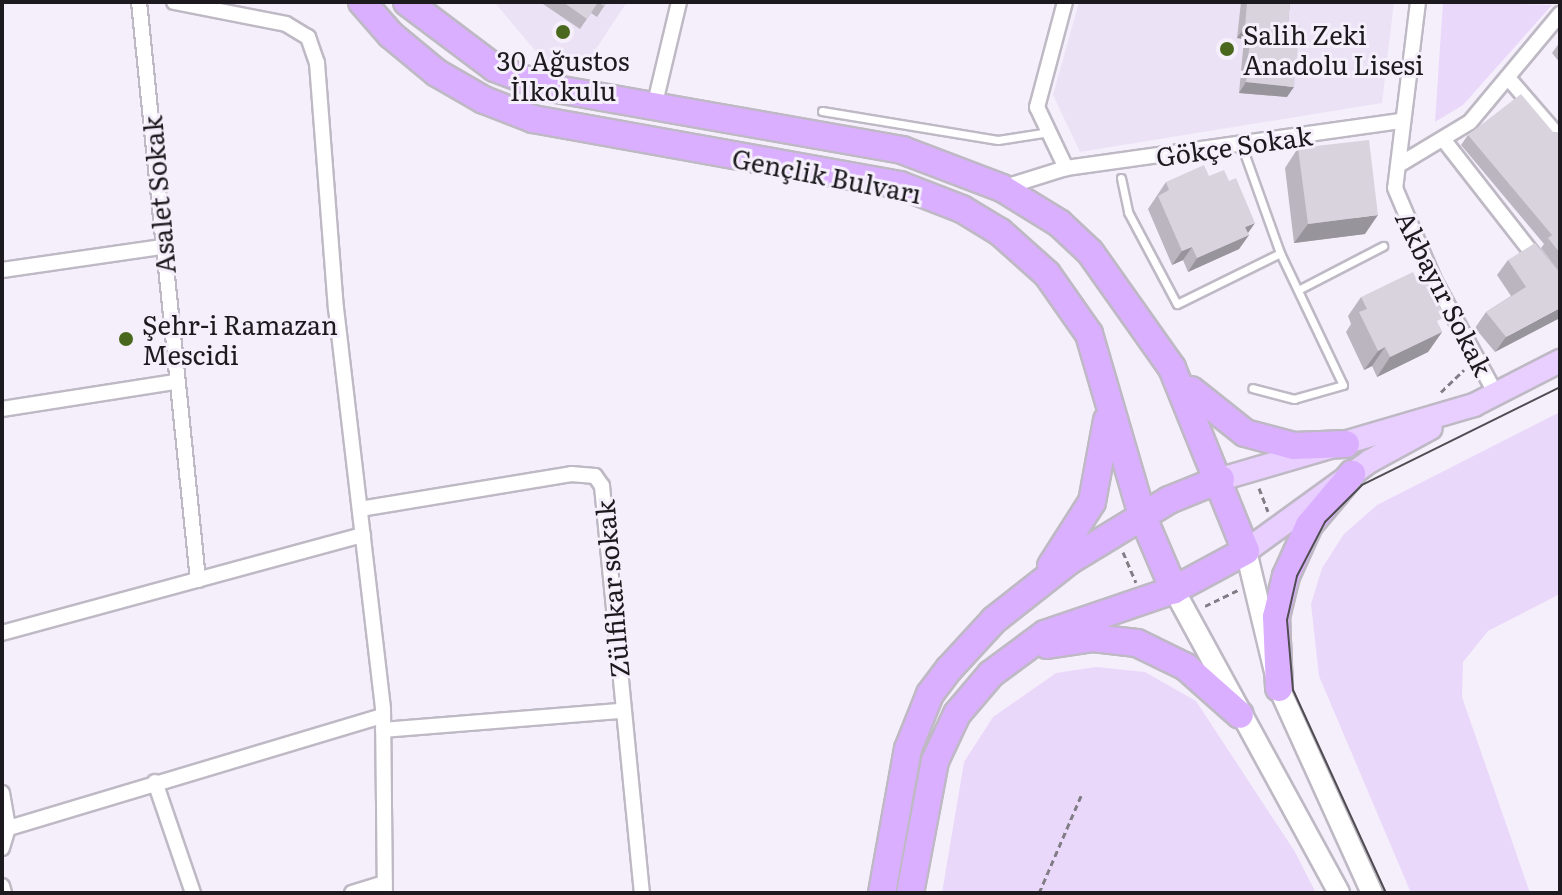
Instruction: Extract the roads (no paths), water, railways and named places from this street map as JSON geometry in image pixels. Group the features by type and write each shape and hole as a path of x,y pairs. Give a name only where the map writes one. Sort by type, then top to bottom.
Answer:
{"highway":[{"name":"Gençlik Bulvarı","path":"362,2 391,35 437,73 484,100 533,119 900,185 962,209 1000,232 1047,274 1071,304 1100,361 1142,515 1174,590"},
{"name":"Gençlik Bulvarı","path":"407,2 495,68 545,87 902,150 1002,188 1059,223 1090,252 1172,368 1221,479 1246,551"},
{"path":"1029,592 1081,524 1101,472 1108,423 1100,361"},
{"path":"1172,368 1199,400 1245,433 1294,446 1346,444"},
{"path":"1279,688 1276,617 1292,558 1309,525 1352,474"},
{"path":"882,893 899,784 930,694 971,644 1029,592 1142,515 1221,479"},
{"path":"910,893 935,761 957,714 991,674 1045,634 1174,590 1246,551"},
{"path":"991,674 1051,643 1115,639 1137,643 1186,667 1240,715"}],"main road":[{"path":"1372,893 1279,688 1246,551 1352,474 1560,361"},
{"path":"1221,479 1474,405"},
{"path":"1174,590 1339,893"}],"street":[{"name":"Asalet Sokak","path":"139,2 175,382 198,580"},
{"path":"174,2 286,24 308,37 317,63 336,308 383,723 385,888 352,893"},
{"path":"654,107 679,2"},
{"path":"1065,2 1037,107 1066,168"},
{"name":"Akbayır Sokak","path":"1418,2 1401,121 1402,163 1395,188 1405,220 1496,394"},
{"path":"1402,163 1470,122 1510,80 1560,14"},
{"path":"1510,80 1560,138"},
{"name":"Gökçe Sokak","path":"1002,188 1066,168 1401,121"},
{"path":"1443,139 1560,289"},
{"path":"2,270 162,247"},
{"path":"2,409 175,382"},
{"name":"Zülfikar sokak","path":"360,509 571,474 595,476 602,486 621,711 642,893"},
{"path":"2,633 363,535"},
{"path":"5,829 155,782 383,723 621,711"},
{"path":"155,782 193,893"},
{"path":"2,793 5,829 2,848"},
{"path":"2,886 4,893"}],"lane":[{"path":"822,111 998,140 1049,132"},
{"path":"1241,144 1280,253 1343,385 1294,399 1252,388"},
{"path":"1121,178 1128,212 1177,304 1280,253"},
{"path":"1298,290 1383,246"}],"tram line":[{"path":"1386,893 1293,690 1287,620 1297,576 1325,522 1362,485 1560,387"}],"place":[{"name":"30 Ağustos İlkokulu","path":"563,32"},
{"name":"Salih Zeki Anadolu Lisesi","path":"1227,49"},
{"name":"Şehr-i Ramazan Mescidi","path":"126,339"}]}
